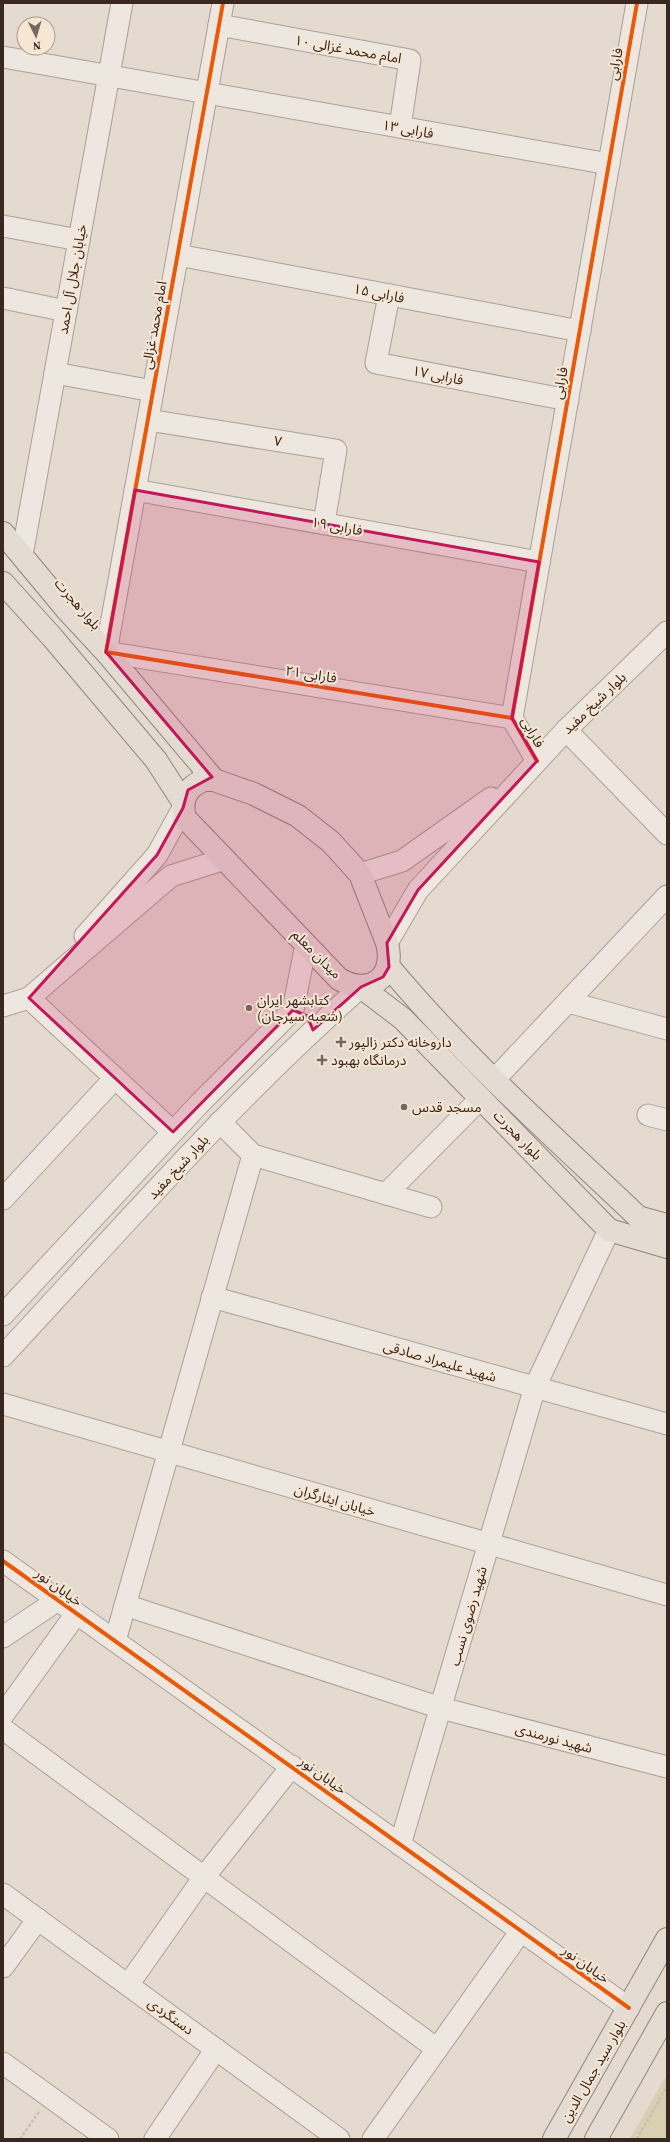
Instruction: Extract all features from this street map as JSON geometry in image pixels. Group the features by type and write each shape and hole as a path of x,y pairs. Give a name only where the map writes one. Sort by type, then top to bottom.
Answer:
{"main road":[{"name":"بلوار هجرت","path":"3,533 66,610 106,652 214,780"},
{"path":"3,583 52,637 156,760 183,805"},
{"path":"183,805 188,790 195,783 204,780 214,780 254,794 298,816 331,842 360,874 390,954 389,966 383,977 373,984 361,987"},
{"name":"میدان معلم","path":"183,805 185,818 339,979 350,985 361,987"},
{"name":"بلوار هجرت","path":"389,966 419,1003 494,1079 638,1217 667,1224"},
{"name":"بلوار هجرت","path":"361,987 403,1019 609,1230"},
{"path":"609,1230 667,1246"},
{"name":"بلوار سید جمال الدین","path":"554,2139 666,1943"},
{"path":"596,2139 667,2013"}],"street":[{"name":"خیابان جلال آل احمد","path":"22,555 122,3"},
{"name":"امام محمد غزالی","path":"106,652 223,3"},
{"name":"فارابی","path":"537,761 512,718 609,164 634,3"},
{"name":"امام محمد غزالی ۱۰","path":"219,25 410,60 400,127"},
{"name":"فارابی ۱۳","path":"3,57 539,152"},
{"path":"257,102 609,164"},
{"path":"3,226 79,240"},
{"name":"فارابی ۱۵","path":"178,255 580,331"},
{"name":"فارابی ۱۷","path":"389,295 376,363 568,400"},
{"path":"3,298 66,311"},
{"path":"55,373 153,391"},
{"name":"۷","path":"148,420 336,450 324,523"},
{"name":"فارابی ۱۹","path":"135,490 539,562"},
{"name":"بلوار شیخ مفید","path":"522,776 566,730 667,632"},
{"name":"فارابی ۲۱","path":"106,652 512,718"},
{"path":"566,730 667,834"},
{"path":"360,874 402,861 522,776"},
{"path":"387,943 418,890 522,776"},
{"path":"29,998 157,855 183,805"},
{"path":"157,855 169,868 171,876"},
{"path":"3,1006 29,998 171,876 225,859"},
{"path":"402,861 408,879 418,890"},
{"path":"494,1079 667,896"},
{"path":"306,944 293,1010 306,1016 313,1030"},
{"name":"بلوار شیخ مفید","path":"3,1356 220,1122 313,1030 361,987"},
{"path":"29,998 173,1132"},
{"path":"568,1002 667,1029"},
{"name":"بلوار شیخ مفید","path":"3,1315 173,1132 293,1010"},
{"path":"3,1200 115,1078"},
{"path":"386,1194 481,1098"},
{"path":"220,1122 253,1155 430,1207"},
{"path":"115,1641 253,1155"},
{"name":"شهید رضوی نسب","path":"400,1845 535,1387 609,1230"},
{"name":"شهید علیمراد صادقی","path":"212,1297 667,1424"},
{"name":"خیابان ایثارگران","path":"3,1404 667,1595"},
{"name":"خیابان نور","path":"3,1561 629,2008"},
{"path":"3,1637 58,1600"},
{"name":"شهید نورمندی","path":"125,1605 441,1708 667,1767"},
{"path":"3,1715 76,1614"},
{"path":"3,1729 437,2049"},
{"path":"128,1985 204,1877 292,1766"},
{"name":"دستگردی","path":"3,1894 339,2139"},
{"path":"3,1967 38,1919"},
{"path":"373,2139 521,1931"},
{"path":"154,2139 216,2049"},
{"path":"3,2063 108,2139"}],"path":[{"path":"637,2139 667,2086"},
{"path":"20,2139 50,2096"}],"highlighted area":[{"path":"135,490 539,562 512,718 537,761 418,890 387,943 389,967 383,977 361,987 313,1030 307,1016 293,1010 173,1132 29,998 157,855 183,808 188,790 212,777 106,652"}],"shaded area":[{"path":"667,2074 667,2139 630,2139"}],"cycle path":[{"path":"223,3 106,652 512,718"},
{"path":"537,761 512,718 637,3"},
{"path":"3,1561 629,2008"}],"place":[{"name":"کتابشهر ایران (شعبه سیرجان)","path":"249,1008"},
{"name":"داروخانه دکتر زالپور","path":"341,1042"},
{"name":"درمانگاه بهبود","path":"322,1060"},
{"name":"مسجد قدس","path":"404,1107"}]}
